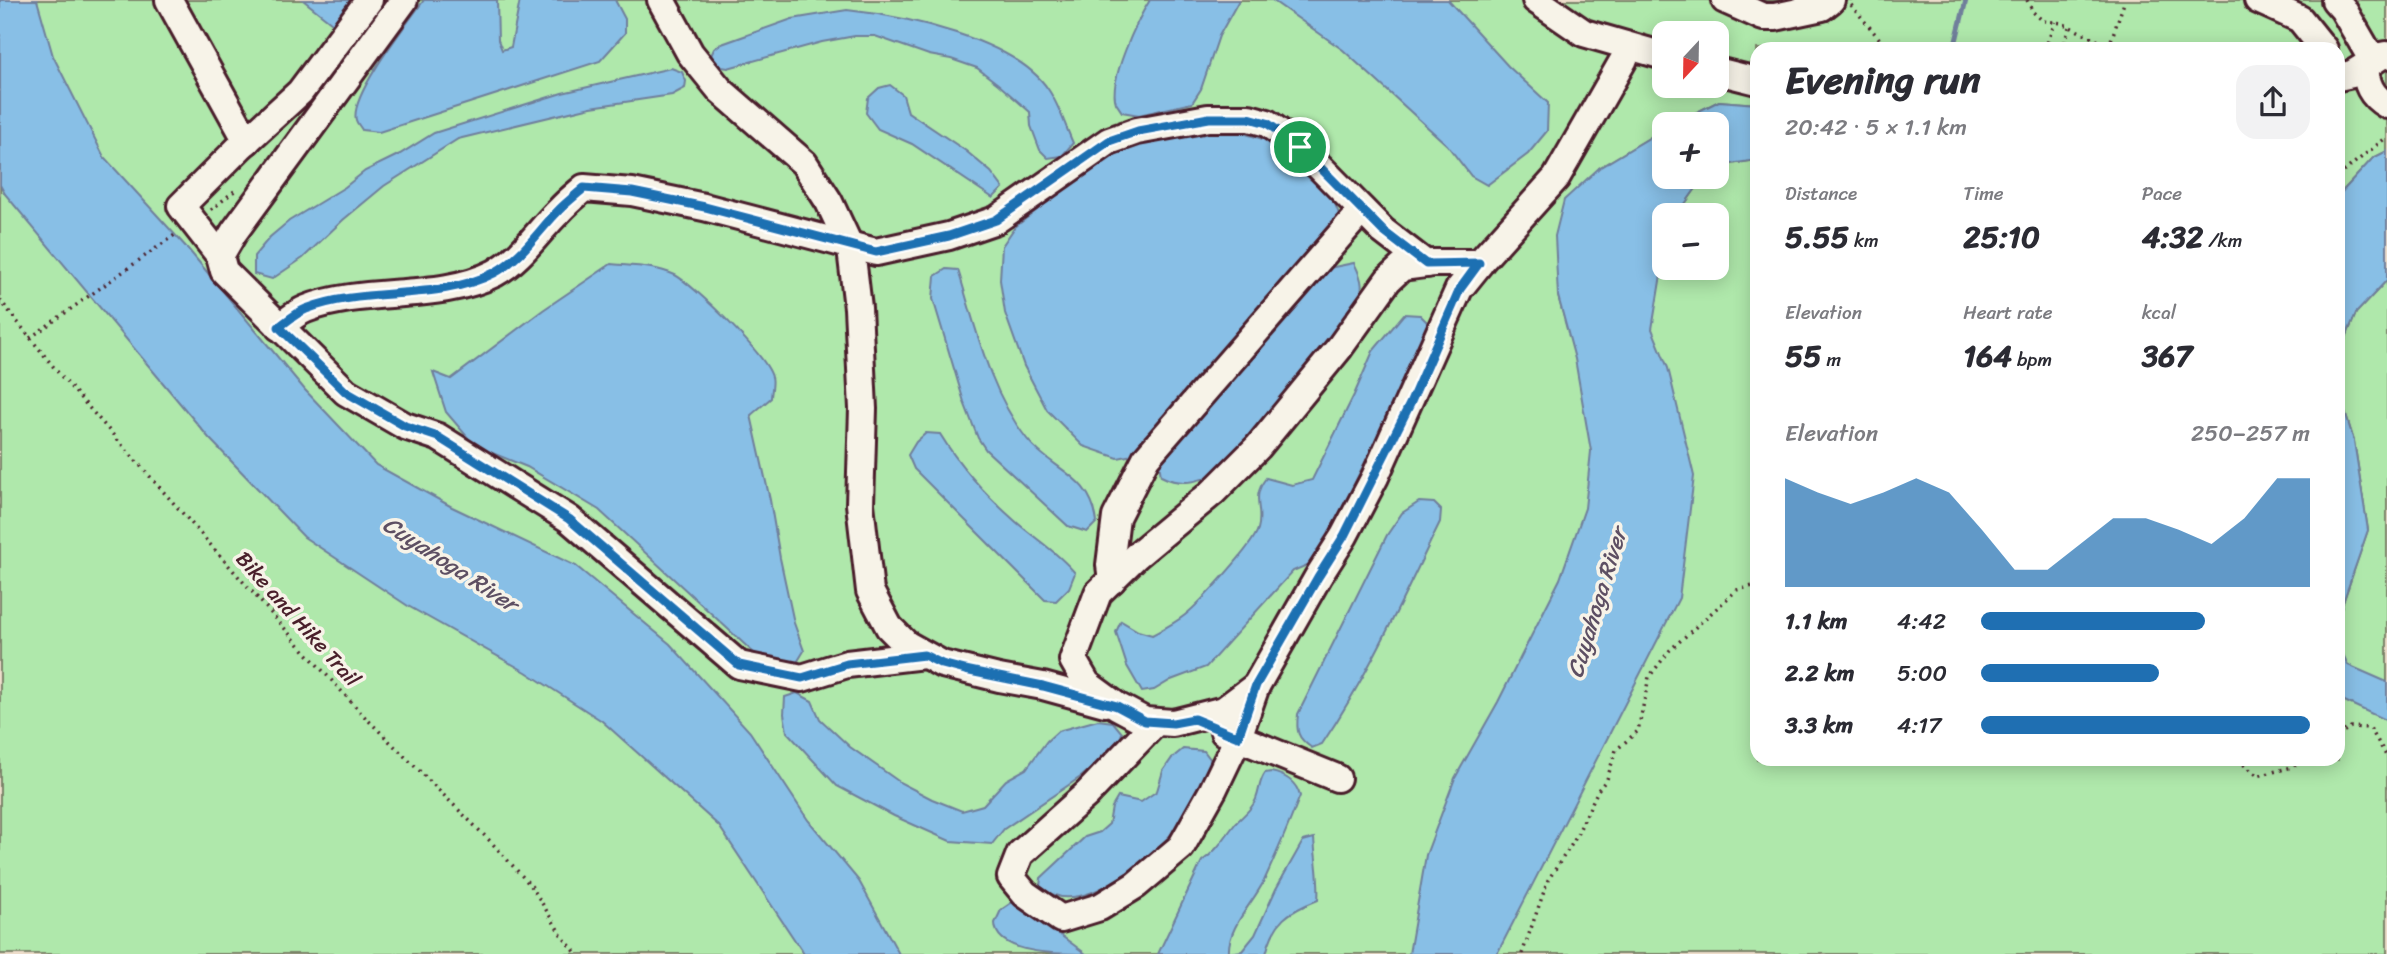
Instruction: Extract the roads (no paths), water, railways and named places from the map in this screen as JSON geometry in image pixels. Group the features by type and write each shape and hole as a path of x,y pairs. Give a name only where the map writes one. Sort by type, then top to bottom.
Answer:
{"lane":[{"path":"169,0 247,141"},
{"path":"369,0 300,92 181,206 220,256 224,271 346,392 405,426 438,437 569,519 739,665 802,678 847,664 924,655"},
{"path":"220,256 233,232 404,0"},
{"path":"661,0 690,53 720,90 804,163 829,202 848,244 858,308 863,409 860,504 870,591 889,627 906,644 942,664 1043,686 1117,706"},
{"path":"1536,0 1584,33 1652,53"},
{"path":"1725,0 1763,17 1822,7 1831,0"},
{"path":"2258,0 2300,19 2319,42"},
{"path":"2335,0 2375,61"},
{"path":"1156,722 1087,794 1020,854 1011,877 1025,894 1060,919 1100,907 1136,885 1181,847 1213,790 1238,737 1256,685 1350,524 1410,404 1460,289 1479,263 1556,178 1624,59"},
{"path":"2345,76 2375,61"},
{"path":"2375,61 2366,81 2373,94 2387,105"},
{"path":"1729,74 1750,79"},
{"path":"279,327 303,310 340,299 465,284 494,273 517,257 559,210 584,188 632,192 692,205 876,252 949,236 996,220 1109,141 1138,131 1209,118 1249,118 1267,123 1300,147 1383,231 1426,264"},
{"path":"1112,580 1110,565 1116,517 1146,458 1362,210"},
{"path":"1256,685 1224,710 1173,723 1145,721 1117,706 1087,684 1073,660 1098,593 1136,556 1213,492 1258,447 1340,347 1388,280 1402,267 1479,263"},
{"path":"1194,719 1337,778"}],"water":[{"name":"Cuyahoga River","path":"0,0 37,0 53,56 104,157 188,249 305,390 376,465 452,507 576,566 670,644 750,732 808,820 859,881 899,954 804,954 719,826 602,721 526,672 408,606 304,537 209,438 0,185"},
{"path":"303,0 357,0 340,21 332,23"},
{"path":"424,0 497,0 498,40 502,50 511,47 520,0 615,0 625,19 625,33 600,61 379,132 362,130 356,120 356,109 370,77"},
{"path":"1150,0 1239,0 1219,36 1201,89 1192,103 1139,115 1122,112 1116,103 1116,80 1125,51"},
{"path":"1272,0 1448,0 1508,66 1548,103 1547,131 1528,154 1487,185 1471,176 1447,145 1343,50"},
{"path":"847,10 927,24 1010,56 1032,71 1048,89 1073,143 1062,156 1048,158 1040,150 1031,126 1030,112 977,68 875,36 855,36 822,42 728,68 715,66 709,60 719,45 792,19"},
{"path":"671,68 682,72 686,81 685,88 672,95 591,107 458,139 384,186 303,258 272,279 254,274 254,256 270,237 289,221 345,187 365,171 434,133 562,93"},
{"path":"890,85 903,95 908,112 966,151 991,172 1003,188 993,198 912,144 878,129 866,113 868,98 879,88"},
{"path":"1719,101 1750,103 1750,161 1729,164 1729,112 1697,112"},
{"path":"1202,129 1236,131 1266,140 1308,169 1333,199 1341,219 1137,454 1118,458 1083,446 1047,410 1024,366 1005,313 1000,280 1002,246 1015,227 1037,210 1057,188 1109,154"},
{"name":"Cuyahoga River","path":"1652,136 1652,189 1695,189 1686,203 1652,203 1652,280 1660,280 1652,329 1668,368 1694,476 1679,598 1497,954 1409,954 1426,855 1455,778 1498,702 1560,579 1585,508 1591,451 1575,359 1558,296 1555,236 1564,200 1599,168"},
{"path":"2387,151 2387,280 2356,313 2345,340 2345,188 2373,158"},
{"path":"1354,263 1362,285 1355,307 1223,472 1185,482 1161,476 1159,464 1246,364 1278,320 1329,268"},
{"path":"611,264 660,270 684,281 744,338 772,377 771,398 751,415 794,623 804,651 796,664 768,666 599,510 527,467 475,446 446,412 433,372 451,379 543,310"},
{"path":"946,269 958,270 985,358 1014,420 1037,450 1079,483 1087,493 1097,522 1087,532 1068,526 986,450 978,438 964,402 933,299 935,276"},
{"path":"1404,314 1420,315 1427,322 1428,332 1398,405 1312,563 1293,571 1206,667 1171,680 1154,690 1142,692 1127,666 1116,632 1121,621 1138,631 1152,635 1185,615 1237,561 1254,537 1259,522 1259,492 1266,478 1292,485 1312,480 1373,351"},
{"path":"2345,412 2354,441 2368,530 2345,597"},
{"path":"926,433 940,434 965,469 994,501 1075,573 1069,588 1056,601 1045,600 914,469 908,455"},
{"path":"1419,502 1434,503 1441,510 1440,522 1355,690 1322,744 1312,748 1299,734 1298,714 1387,535 1402,513"},
{"path":"2345,659 2348,665 2387,682 2387,721 2345,701"},
{"path":"797,693 812,701 820,719 850,747 901,783 962,811 983,805 1006,780 1026,769 1058,731 1098,720 1113,722 1122,733 1118,746 1082,776 1004,829 992,844 950,841 837,786 787,732 785,697"},
{"path":"1183,749 1204,751 1214,764 1188,815 1172,834 1137,865 1096,890 1075,897 1056,896 1040,886 1041,878 1085,837 1100,832 1109,824 1112,807 1118,797 1141,802 1157,791 1163,771"},
{"path":"1271,772 1289,779 1300,796 1264,881 1232,934 1229,953 1242,951 1255,935 1276,889 1303,841 1314,838 1318,900 1283,919 1273,933 1266,954 1158,954 1202,861 1216,849 1252,806 1263,776"},
{"path":"1014,901 1086,954 1030,950 1005,941 998,933 995,923 1001,910"}],"waterway":[{"path":"1956,42 1966,0"}]}
